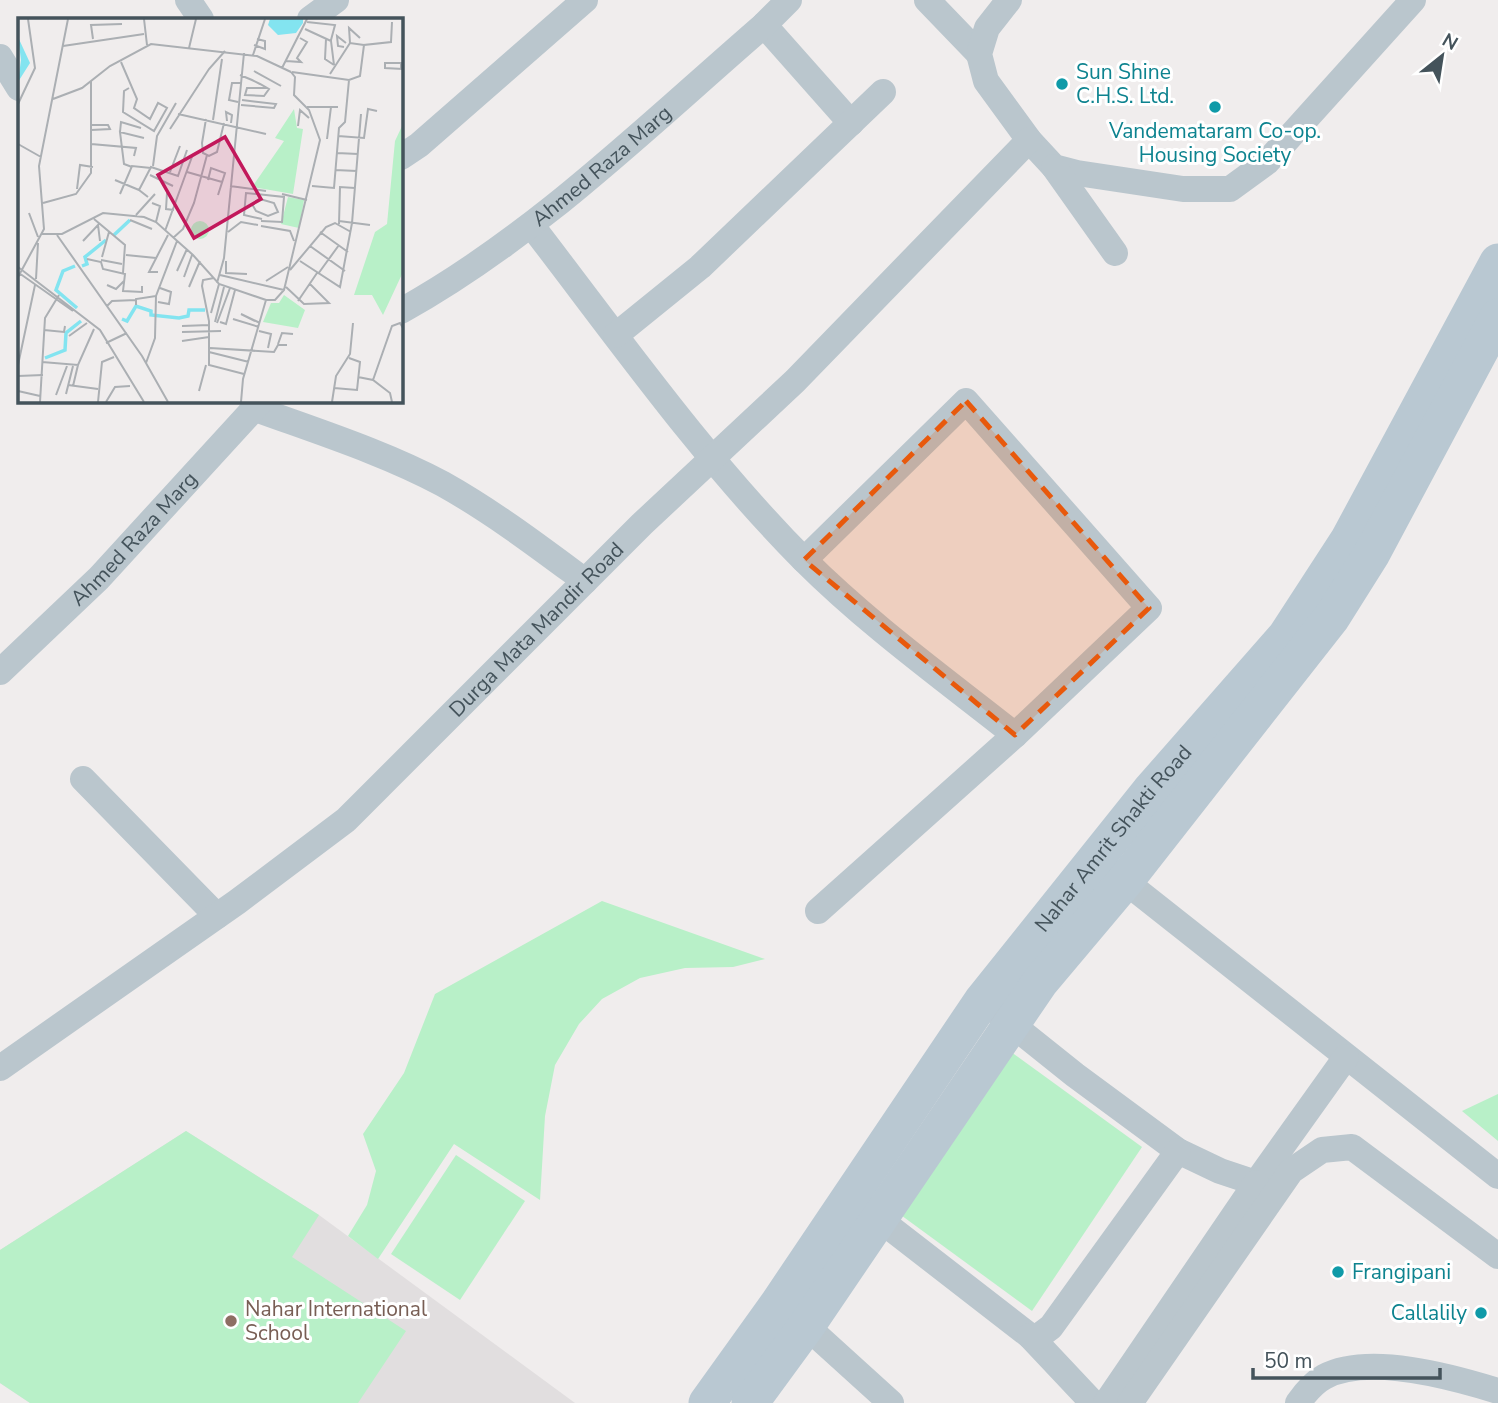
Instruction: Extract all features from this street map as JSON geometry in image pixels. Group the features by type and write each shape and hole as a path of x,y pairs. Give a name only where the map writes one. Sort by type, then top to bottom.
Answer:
{"street":[{"path":"188,0 200,18"},
{"path":"311,18 336,0"},
{"path":"402,156 419,145 585,0"},
{"name":"Ahmed Raza Marg","path":"402,310 448,285 532,226 764,25 789,0"},
{"path":"927,0 979,54 986,81 1029,140 1054,167 1115,253"},
{"path":"979,54 987,28 1009,0"},
{"path":"1054,167 1183,189 1230,189 1267,162 1413,0"},
{"path":"764,25 851,123"},
{"path":"0,57 18,87"},
{"path":"615,335 700,267 883,92"},
{"name":"Durga Mata Mandir Road","path":"0,1068 217,916 346,820 585,581 822,353 1029,140"},
{"path":"532,226 711,459 804,559 894,640 1015,735"},
{"name":"Nahar Amrit Shakti Road","path":"962,1064 1011,1024 1040,982 1125,881 1332,617 1371,555 1481,353 1498,261"},
{"name":"Nahar Amrit Shakti Road","path":"750,1403 793,1315 962,1064 982,1001 1150,791 1286,635 1489,314"},
{"path":"804,559 966,401 1149,608 1015,735 818,911"},
{"path":"257,404 442,484 517,530 585,581"},
{"name":"Ahmed Raza Marg","path":"0,672 99,578 257,404"},
{"path":"83,779 217,916"},
{"path":"1096,858 1498,1176"},
{"path":"982,1001 1075,1075 1178,1151 1220,1171 1256,1183"},
{"path":"1106,1403 1256,1183 1346,1057"},
{"path":"1130,1403 1291,1171 1322,1150 1352,1147 1498,1256"},
{"path":"1030,1336 1039,1336 1051,1327 1178,1151"},
{"path":"865,1208 1030,1336 1093,1403"},
{"path":"793,1315 891,1403"},
{"name":"Nahar Amrit Shakti Road","path":"707,1403 793,1315"},
{"path":"1298,1403 1306,1390 1324,1377 1356,1368 1406,1369 1454,1377 1498,1391"}],"highlighted area":[{"path":"966,401 1149,608 1015,735 804,560"}],"shaded area":[{"name":"Nahar International School","path":"186,1131 319,1215 575,1403 30,1403 0,1383 0,1250"}],"green space":[{"path":"602,901 765,959 733,967 685,968 640,978 602,999 579,1024 555,1065 545,1116 540,1200 454,1144 378,1259 348,1236 367,1205 376,1171 363,1134 404,1073 435,994"},
{"path":"1000,1044 1142,1147 1032,1311 894,1210"},
{"path":"1498,1094 1498,1141 1462,1111"},
{"name":"Nahar International School","path":"186,1131 319,1215 292,1257 406,1331 358,1403 30,1403 0,1383 0,1250"},
{"path":"456,1155 525,1201 460,1300 391,1254"}],"place":[{"name":"Sun Shine C.H.S. Ltd.","path":"1062,84"},
{"name":"Vandemataram Co-op. Housing Society","path":"1215,107"},
{"name":"Frangipani","path":"1338,1272"},
{"name":"Callalily","path":"1481,1313"},
{"name":"Nahar International School","path":"231,1321"}]}
